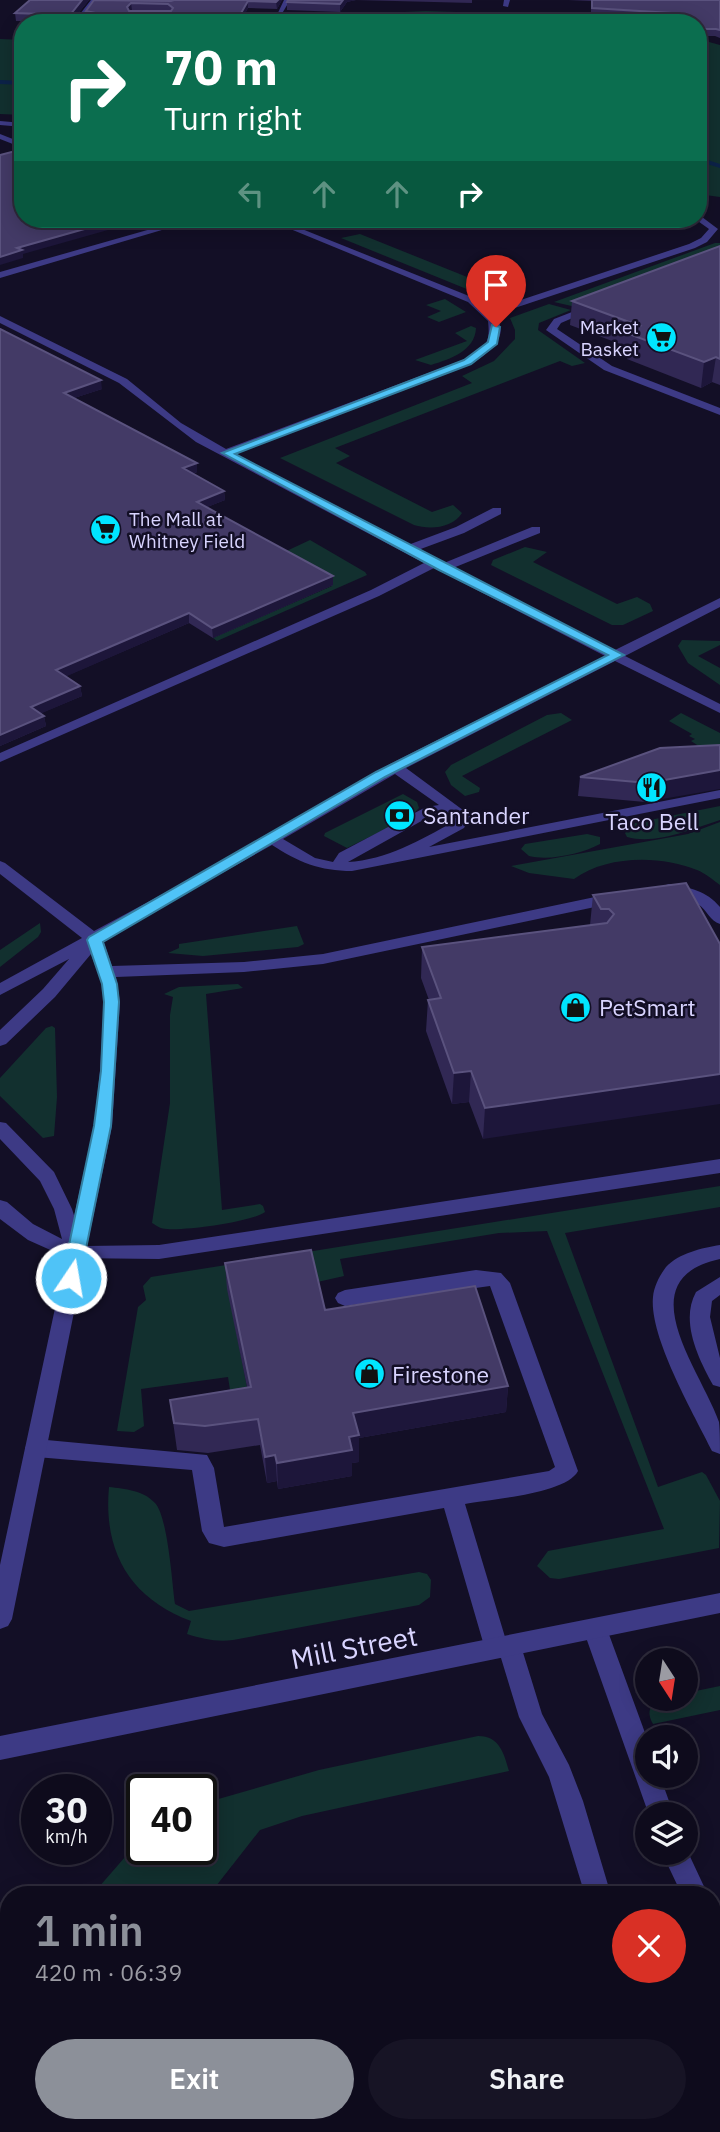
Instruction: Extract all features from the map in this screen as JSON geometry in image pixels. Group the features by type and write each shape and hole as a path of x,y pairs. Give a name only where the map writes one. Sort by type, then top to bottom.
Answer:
{"street":[{"path":"83,14 93,1 105,3"},
{"path":"83,14 99,14"},
{"path":"0,123 13,125"},
{"path":"0,129 13,125"},
{"path":"0,275 164,228"},
{"path":"227,453 476,358 488,349 495,338 496,327 488,314 461,295 293,228"},
{"path":"488,314 692,246 717,230"},
{"path":"609,301 557,321 551,330 608,368 720,412"},
{"path":"0,318 123,381 177,425 227,453 439,566 720,709"},
{"path":"408,549 460,530 498,511"},
{"path":"0,758 439,566 536,530"},
{"path":"0,990 17,978 95,940 395,767 720,602"},
{"path":"374,862 459,825 464,816 395,767"},
{"path":"272,839 313,862 343,866 720,794"},
{"path":"343,866 340,863 344,856 431,810 453,808"},
{"path":"0,866 95,940 106,972 112,1002 103,1126 0,1619"},
{"path":"656,890 681,890 705,899 720,919"},
{"path":"106,972 288,964 382,948 633,894"},
{"path":"0,1040 44,999 95,940"},
{"path":"382,948 424,954"},
{"path":"0,1128 47,1177 63,1209 76,1253"},
{"path":"0,1207 28,1233 76,1253 159,1252 720,1166"},
{"path":"718,1441 689,1381 668,1327 663,1299 665,1285 678,1267 720,1252"},
{"path":"36,1448 200,1461 213,1531 217,1536 224,1537 554,1479 567,1471 500,1283 494,1278 485,1277 345,1297"},
{"path":"720,1285 703,1297 699,1315 710,1357 720,1379"},
{"path":"452,1497 503,1648 531,1717 563,1782 595,1886"},
{"name":"Mill Street","path":"0,1748 720,1603"},
{"path":"595,1629 657,1802"},
{"path":"681,1865 691,1886"}],"green space":[{"path":"426,11 514,14 359,14"},
{"path":"0,39 14,40 14,115 0,114"},
{"path":"707,41 720,45 720,197 707,195"},
{"path":"360,234 502,291 523,291 508,297 479,294 341,238"},
{"path":"720,243 720,247 576,307 554,302"},
{"path":"445,299 466,312 439,322 427,317 441,311 426,305"},
{"path":"549,304 571,310 539,323 538,330 585,363 572,366 560,361 335,448 350,456 336,463 432,512 453,505 462,513 453,522 434,527 414,525 280,458 472,383 462,376 494,361 515,339 510,318"},
{"path":"471,326 476,328 475,336 460,353 431,365 415,360 467,341 455,333"},
{"path":"310,540 367,575 217,641 213,638 332,586 278,555"},
{"path":"525,547 547,552 533,562 617,604 637,597 650,604 653,611 623,625 612,625 491,565 493,560"},
{"path":"682,640 720,641 720,645 698,656 720,668 720,685 688,663 678,646"},
{"path":"561,713 572,720 462,776 480,788 479,792 465,796 451,785 445,772 451,765 547,715"},
{"path":"681,713 720,733 720,760 691,741 695,739 689,736 692,734 669,721"},
{"path":"403,794 417,802 419,808 413,814 402,808 388,816 398,823 347,848 324,836 325,833"},
{"path":"720,806 720,820 674,835 638,839 627,837 625,833 635,823"},
{"path":"720,822 720,885 697,870 651,860 602,865 574,879 529,873 511,866 688,834"},
{"path":"587,834 600,837 600,844 575,854 546,858 529,856 521,849 525,844"},
{"path":"40,923 41,932 38,937 0,967 0,950"},
{"path":"297,926 304,944 298,947 203,956 168,953 179,948 179,944"},
{"path":"238,984 243,988 206,994 222,1210 260,1204 265,1212 218,1225 188,1229 163,1228 152,1223 170,1103 170,1015 173,997 164,994 179,987"},
{"path":"46,1028 55,1028 57,1097 54,1136 43,1138 0,1096 0,1078"},
{"path":"720,1186 720,1207 565,1233 658,1487 702,1472 706,1475 720,1501 719,1548 559,1579 550,1578 537,1566 548,1551 664,1529 547,1231 499,1233 340,1259 344,1276 313,1283 228,1289 252,1413 234,1416 228,1377 141,1389 144,1426 134,1432 117,1431 138,1307 146,1300 143,1286 151,1277"},
{"path":"109,1487 139,1493 155,1503 166,1536 175,1604 189,1611 419,1572 427,1574 431,1580 430,1597 419,1605 233,1640 210,1640 187,1634 191,1621 152,1599 137,1586 125,1570 116,1552 111,1532"},
{"path":"720,1686 720,1710 653,1724 650,1712 698,1712 698,1691"},
{"path":"478,1736 491,1739 500,1747 509,1771 302,1816 260,1830 216,1886 100,1886 126,1856 126,1865 217,1865 217,1799 319,1770"}],"building":[{"path":"30,0 82,0 71,14 15,13"},
{"path":"94,0 278,0 248,1 241,14 100,14 86,11","holes":["131,3 168,4 173,8 171,11 129,11 127,7"]},
{"path":"343,0 340,4 287,2"},
{"path":"592,0 720,0 720,30 707,29 707,14 592,8"},
{"path":"14,151 14,228 88,228 17,248 22,250 0,257 0,155"},
{"name":"Market Basket","path":"720,246 720,359 716,357 704,362 629,334 640,326 572,301"},
{"name":"The Mall at Whitney Field","path":"0,329 101,380 64,393 197,463 183,468 224,491 197,502 333,576 212,628 189,613 56,670 80,686 31,707 44,716 0,735"},
{"path":"720,745 720,770 648,783 580,777 660,748"},
{"name":"PetSmart","path":"686,883 720,944 720,1074 485,1108 471,1071 454,1073 428,1000 441,998 422,947 607,923 614,914 609,909 601,909 593,895"},
{"name":"Firestone","path":"311,1250 325,1310 475,1286 508,1386 353,1413 359,1435 349,1437 352,1450 277,1463 275,1455 265,1457 258,1419 205,1426 174,1423 170,1400 251,1387 225,1263"}],"waterway":[{"path":"0,82 14,83"},
{"path":"707,162 720,166"}],"place":[{"name":"Market Basket","path":"662,338"},
{"name":"The Mall at Whitney Field","path":"106,530"},
{"name":"Taco Bell","path":"652,787"},
{"name":"Santander","path":"400,815"},
{"name":"PetSmart","path":"576,1007"},
{"name":"Firestone","path":"369,1374"}],"route":[{"path":"71,1278 103,1126 109,1071 112,1002 110,984 95,940 381,775 618,655 443,568 227,453 476,358 492,344 496,327"}]}
